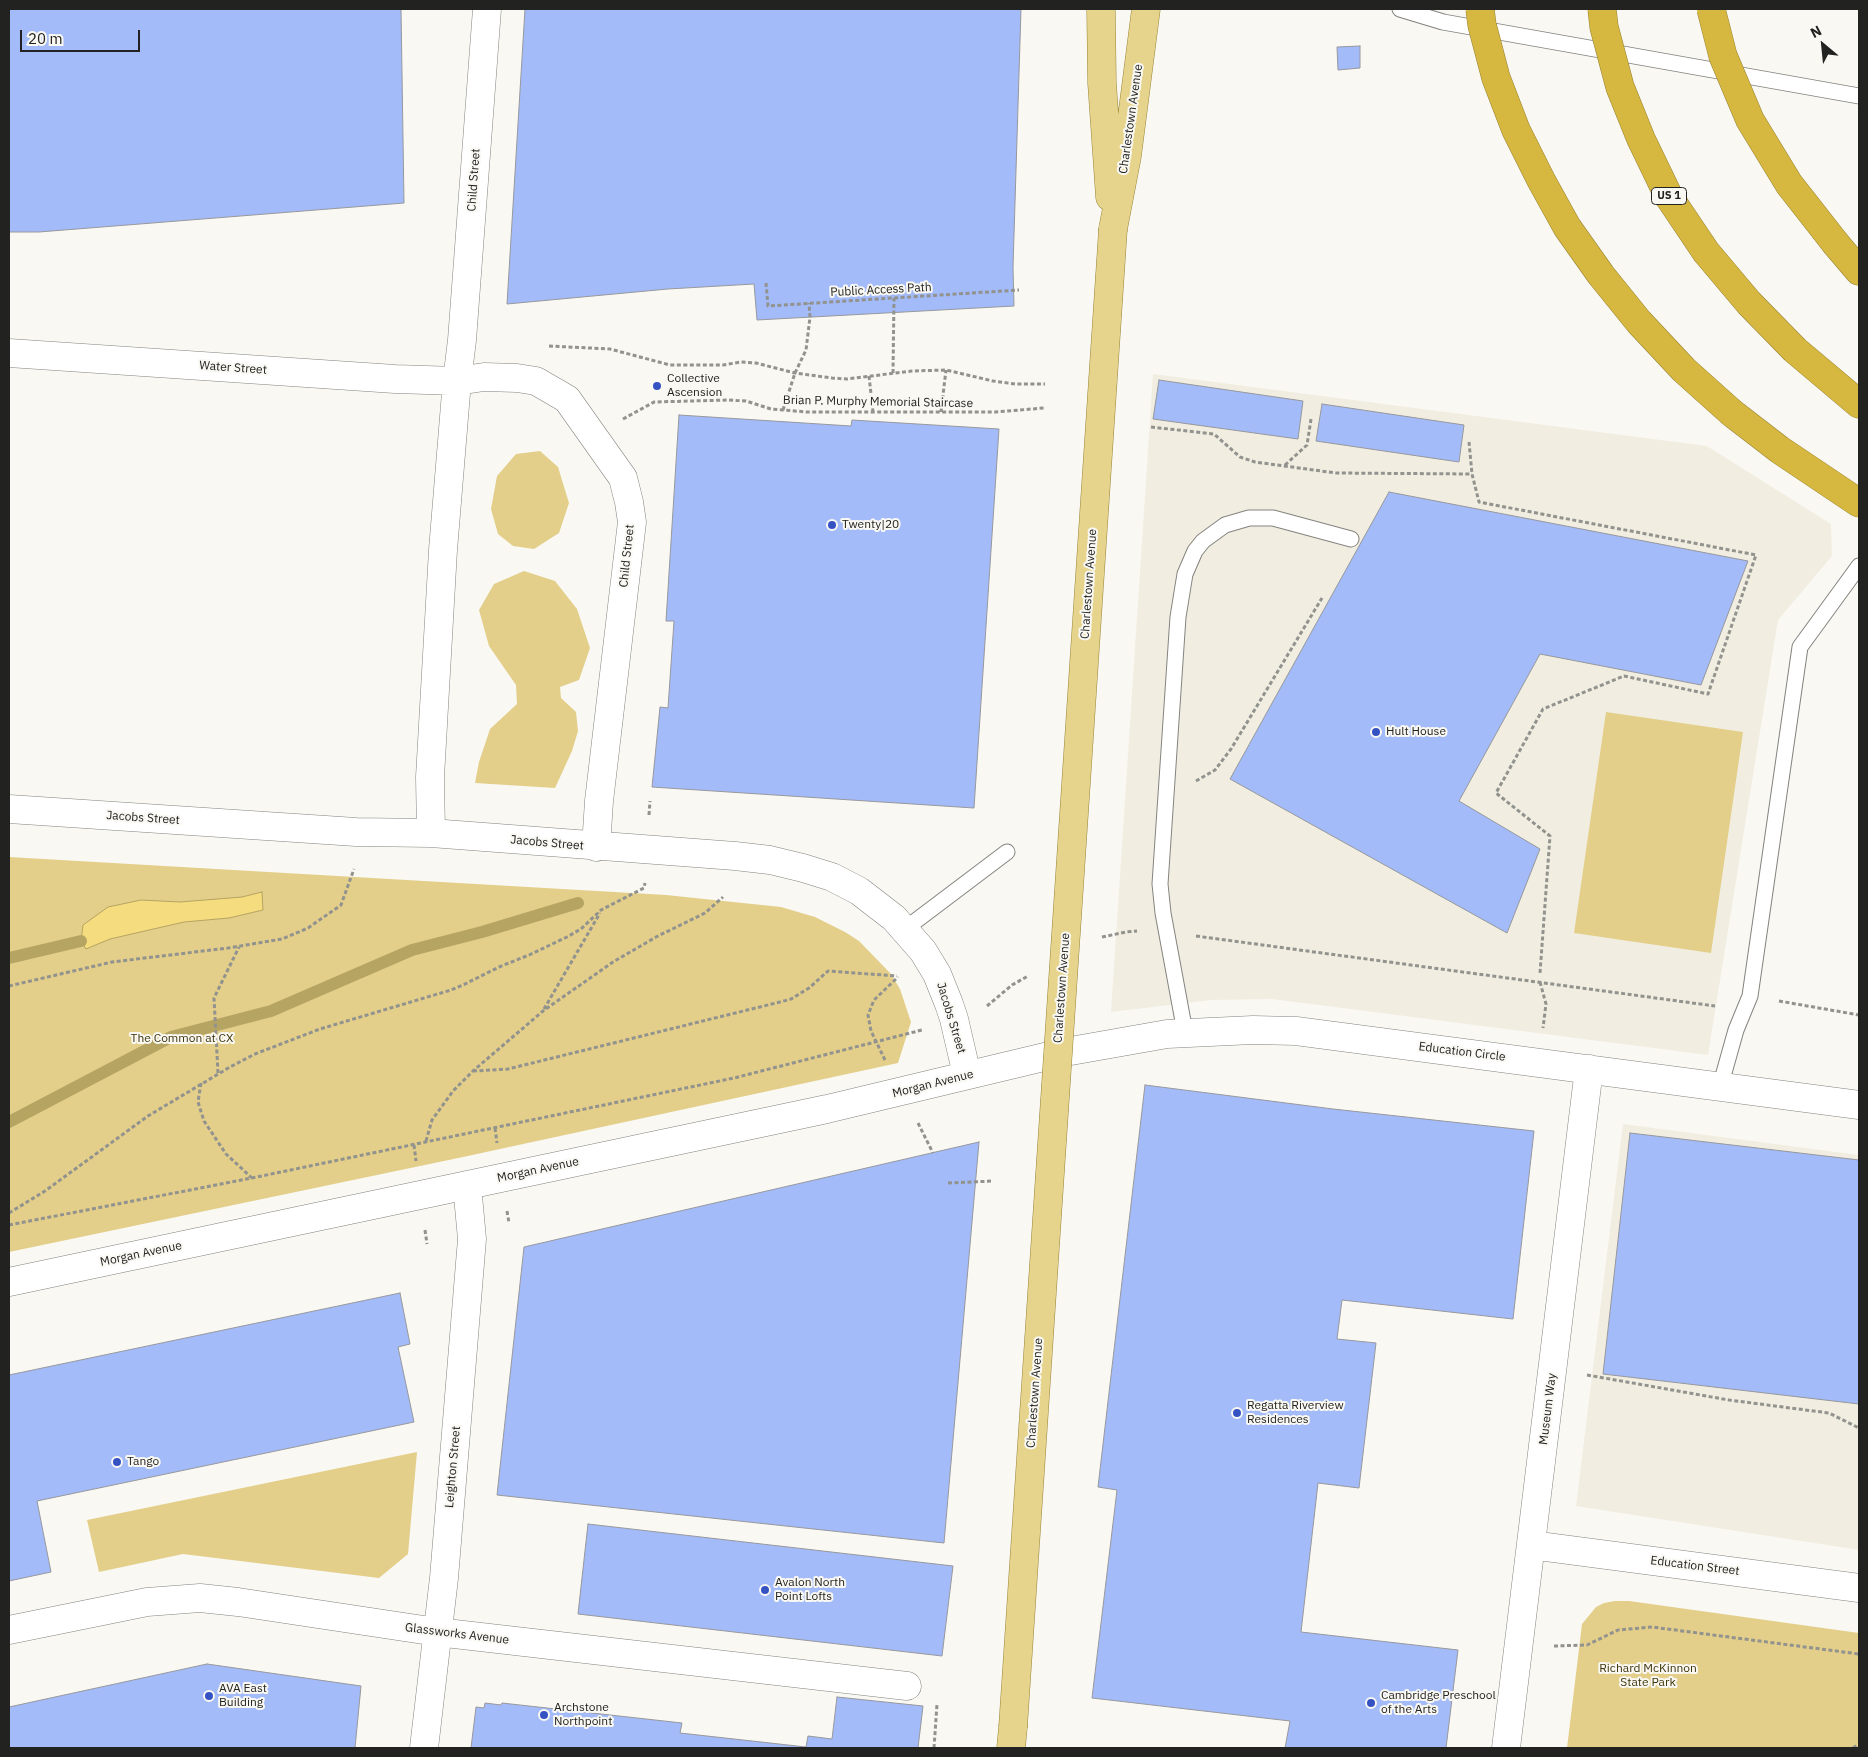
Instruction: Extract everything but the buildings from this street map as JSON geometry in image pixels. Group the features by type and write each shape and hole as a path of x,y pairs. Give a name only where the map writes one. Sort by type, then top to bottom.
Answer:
{"highway":[{"path":"1480,9 1482,25 1496,78 1516,130 1567,227 1601,275 1639,322 1684,370 1732,413 1780,450 1859,503"},
{"name":"US 1","path":"1602,9 1604,27 1620,88 1641,139 1669,197 1706,252 1749,303 1795,350 1859,404"},
{"path":"1710,9 1730,72 1750,120 1789,184 1824,230 1859,270"}],"main road":[{"name":"Charlestown Avenue","path":"1100,9 1102,83 1113,228"},
{"name":"Charlestown Avenue","path":"1012,1738 1113,228 1127,156 1146,9"}],"street":[{"name":"Child Street","path":"431,833 430,777 443,550 462,340 486,9"},
{"name":"Water Street","path":"9,353 395,379 457,381"},
{"name":"Child Street","path":"457,381 484,377 517,378 536,381 555,391 567,399 623,478 632,522 599,801 596,847"},
{"name":"Jacobs Street","path":"9,809 356,832 431,833 596,847 735,856 770,860 803,868 832,877 859,891 882,908 905,929 923,951 943,988 954,1019 967,1075"},
{"name":"Education Circle","path":"1065,1052 1125,1040 1186,1032 1296,1031 1859,1105"},
{"name":"Morgan Avenue","path":"9,1282 827,1109 1065,1052"},
{"name":"Museum Way","path":"1506,1748 1589,1069"},
{"name":"Leighton Street","path":"424,1748 444,1578 472,1239 467,1185"},
{"name":"Education Street","path":"1531,1545 1859,1588"},
{"name":"Glassworks Avenue","path":"9,1630 146,1602 200,1598 437,1632 907,1686"}],"lane":[{"path":"1400,9 1443,22 1859,96"},
{"path":"1186,1032 1161,898 1160,870 1182,585 1190,562 1203,541 1225,526 1249,518 1273,518 1351,539"},
{"path":"1720,1087 1736,1030 1750,996 1800,647 1859,566"},
{"path":"905,929 1007,852"}],"path":[{"name":"Public Access Path","path":"766,283 768,306 1019,290"},
{"path":"893,373 894,298"},
{"path":"783,410 795,373 806,350 810,317 809,303"},
{"name":"Brian P. Murphy Memorial Staircase","path":"544,346 610,349 670,365 741,362 770,365 795,373 847,379 912,371 946,370 1000,382 1045,384"},
{"path":"941,412 946,370"},
{"path":"869,376 873,412"},
{"name":"Brian P. Murphy Memorial Staircase","path":"654,402 729,400 746,401 783,410 873,412 995,412 1044,408"},
{"path":"1285,466 1307,445 1311,419"},
{"path":"1151,427 1214,434 1240,457 1255,462 1336,474 1472,474"},
{"path":"1469,442 1472,474 1479,502 1756,555 1708,694 1624,676 1543,709 1496,793 1550,836 1540,973"},
{"path":"1191,784 1215,770 1231,749 1322,598"},
{"path":"9,986 112,962 282,939 308,928 340,905 354,869"},
{"path":"9,1213 45,1192 148,1116 218,1073 255,1054 320,1029 458,987 567,937 581,929 601,910 644,888"},
{"path":"426,1142 432,1120 452,1091 543,1011 614,962 656,937 706,914 723,898"},
{"path":"543,1011 601,910"},
{"path":"1095,939 1126,932 1167,933 1722,1007 1750,996 1859,1015"},
{"path":"218,1073 214,998 240,946"},
{"path":"473,1071 515,1067 780,1002 790,999 809,988 828,971 898,976 874,1000 870,1007 869,1023 876,1042"},
{"path":"983,1010 1012,985 1036,972"},
{"path":"1540,982 1546,1004 1542,1034"},
{"path":"9,1225 252,1178 734,1078 919,1031"},
{"path":"201,1083 198,1102 204,1122 226,1154 252,1178"},
{"path":"918,1122 933,1153"},
{"path":"948,1183 993,1181"},
{"path":"1587,1375 1730,1400 1830,1413 1859,1428"},
{"path":"1558,1646 1588,1645 1618,1630 1652,1627 1859,1654"},
{"path":"934,1748 937,1703"},
{"path":"1853,1748 1859,1744"}],"shaded area":[{"path":"1153,374 1707,446 1831,524 1832,556 1778,620 1708,1055 1272,999 1211,1000 1111,1012"},
{"path":"262,892 263,910 229,918 184,922 110,939 86,949 81,941 83,925 108,907 141,900 180,902 242,897"},
{"path":"1623,1124 1859,1155 1859,1550 1576,1506"}],"green space":[{"path":"540,451 558,467 569,503 559,533 534,549 513,546 498,534 491,509 497,476 516,454"},
{"path":"524,571 555,581 577,609 590,648 579,680 560,687 561,698 576,712 578,731 572,751 555,788 475,783 479,762 490,729 517,704 516,685 489,646 479,610 494,584"},
{"path":"1606,712 1743,732 1711,953 1574,933"},
{"name":"The Common at CX","path":"9,857 666,895 781,907 815,917 859,941 891,974 900,989 911,1022 898,1063 9,1252"},
{"path":"417,1452 408,1554 379,1578 183,1554 99,1572 87,1520"},
{"name":"Richard McKinnon State Park","path":"1615,1601 1629,1601 1859,1633 1859,1748 1567,1748 1582,1624 1596,1607"}],"waterway":[{"path":"9,1122 171,1037 271,1011 412,950 482,932 578,903"},
{"path":"9,958 81,941"}],"place":[{"name":"Collective Ascension","path":"657,386"},
{"name":"Twenty|20","path":"832,525"},
{"name":"Hult House","path":"1376,732"},
{"name":"Regatta Riverview Residences","path":"1237,1413"},
{"name":"Tango","path":"117,1462"},
{"name":"Avalon North Point Lofts","path":"765,1590"},
{"name":"AVA East Building","path":"209,1696"},
{"name":"Cambridge Preschool of the Arts","path":"1371,1703"},
{"name":"Archstone Northpoint","path":"544,1715"}]}
